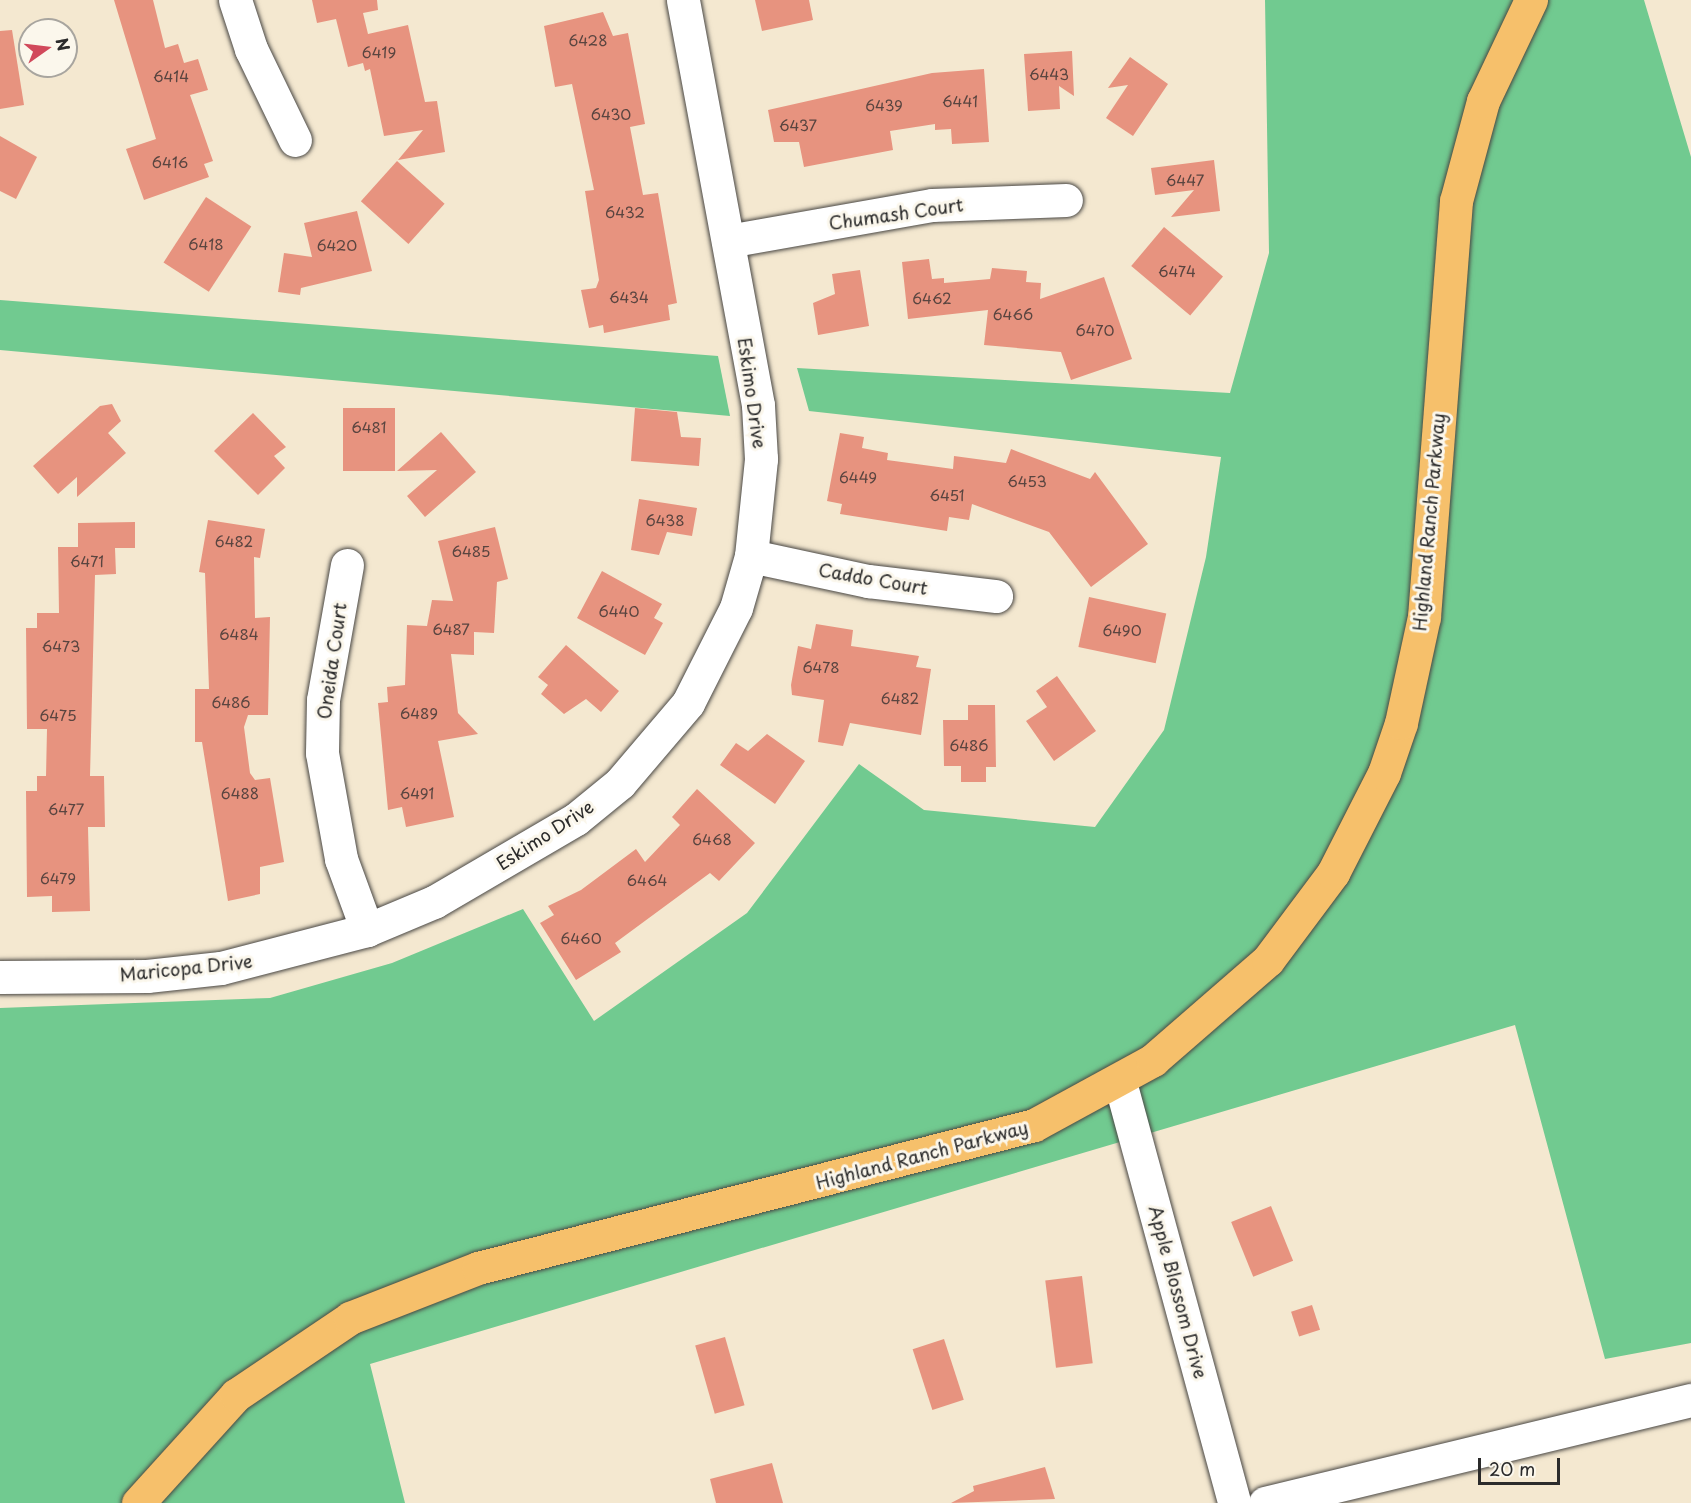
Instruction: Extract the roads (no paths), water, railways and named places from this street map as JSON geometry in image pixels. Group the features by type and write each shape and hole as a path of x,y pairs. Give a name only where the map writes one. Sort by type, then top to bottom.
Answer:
{"main road":[{"name":"Highland Ranch Parkway","path":"138,1503 236,1395 313,1339 388,1300 478,1268 993,1140 1120,1082 1193,1030 1268,960 1333,873 1384,773 1401,723 1424,617 1456,201 1483,101 1531,0"}],"street":[{"path":"235,0 251,49 295,140"},
{"name":"Eskimo Drive","path":"367,930 493,869 576,819 620,783 670,728 715,658 751,556 761,470 758,405 683,0"},
{"name":"Chumash Court","path":"728,242 932,206 1066,200"},
{"name":"Caddo Court","path":"751,556 868,581 996,596"},
{"name":"Oneida Court","path":"347,565 323,700 322,753 341,859 367,930"},
{"name":"Maricopa Drive","path":"0,976 147,975 221,968 367,930"},
{"name":"Apple Blossom Drive","path":"1120,1082 1234,1503"},
{"path":"1265,1503 1691,1400"}]}
